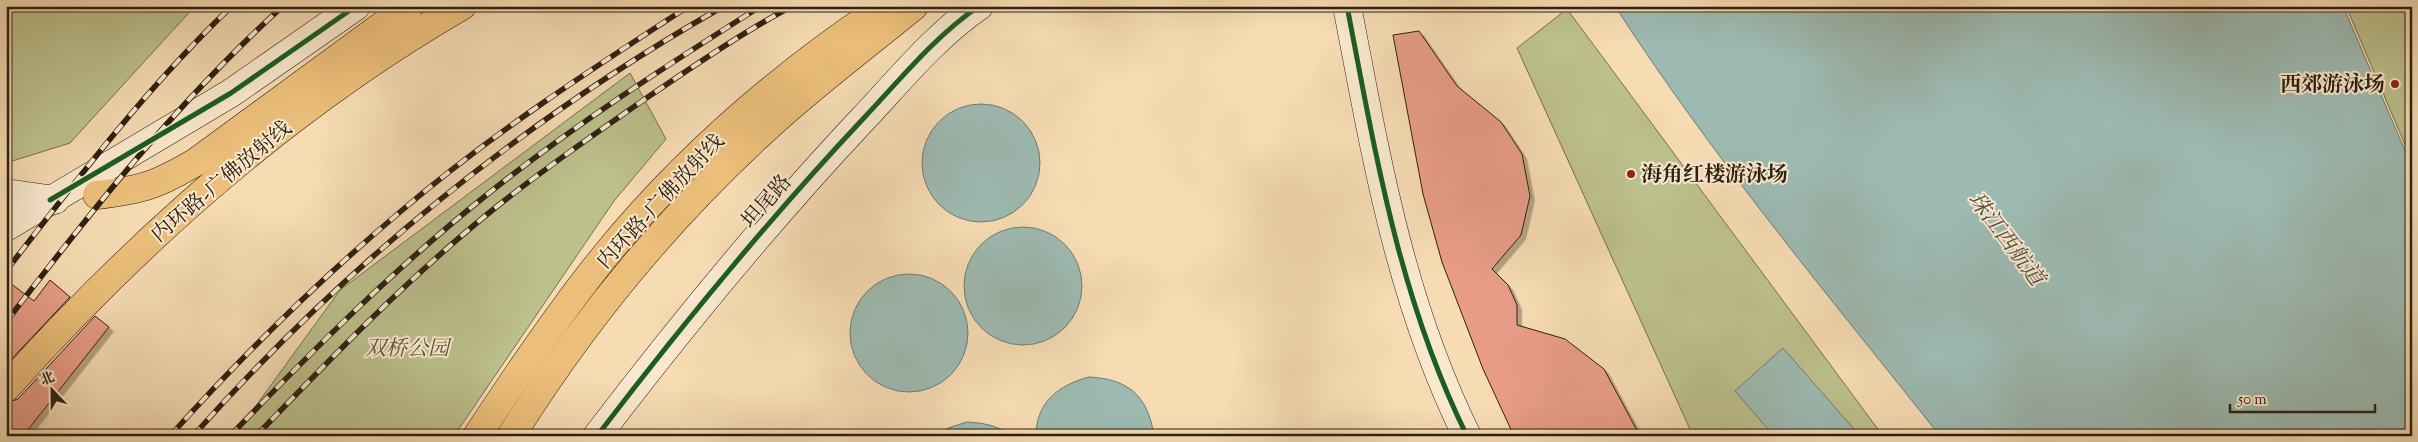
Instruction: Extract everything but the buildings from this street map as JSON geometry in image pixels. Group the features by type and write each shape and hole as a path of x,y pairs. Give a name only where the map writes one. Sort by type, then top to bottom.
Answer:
{"highway":[{"path":"97,196 142,189 165,181 234,136 331,62 409,6"},
{"name":"内环路-广佛放射线","path":"6,388 121,267 250,154 365,67 462,6"},
{"name":"内环路-广佛放射线","path":"477,436 577,293 605,256 656,199 743,114 780,82 885,6"},
{"path":"517,427 578,336 620,282 692,200 762,132 914,6"}],"street":[{"path":"6,227 231,93 356,6"},
{"name":"坦尾路","path":"597,436 767,224 940,38 979,6"},
{"path":"1347,6 1384,199 1401,266 1426,341 1467,436"},
{"path":"6,193 50,200"},
{"path":"6,210 50,200 97,196"}],"green space":[{"path":"6,6 195,6 70,143 6,163"},
{"name":"西郊游泳场","path":"2346,6 2412,6 2412,161"},
{"name":"海角红楼游泳场","path":"1567,9 1883,436 1693,436 1517,48"},
{"name":"双桥公园","path":"630,73 666,139 614,201 454,436 234,436 340,290"}],"water":[{"name":"珠江西航道","path":"1615,6 2343,6 2412,167 2412,436 1940,436 1731,171 1652,62"},
{"path":"981,104 992,105 1014,114 1030,130 1039,152 1039,174 1030,196 1014,212 992,221 981,222 970,221 948,212 932,196 923,174 922,163 923,152 932,130 948,114 970,105"},
{"path":"1023,227 1034,228 1056,237 1072,253 1081,275 1081,297 1072,319 1056,335 1034,344 1023,345 1012,344 990,335 974,319 965,297 964,286 965,275 974,253 990,237 1012,228"},
{"path":"909,274 920,275 942,284 958,300 967,322 967,344 958,366 942,382 920,391 909,392 898,391 876,382 860,366 851,344 850,333 851,322 860,300 876,284 898,275"},
{"path":"1783,348 1860,436 1774,436 1735,391"},
{"path":"1089,377 1115,381 1134,392 1147,410 1154,436 1036,436 1040,414 1051,397 1068,385"},
{"path":"967,422 990,425 1001,429 1011,436 937,436 948,428"}],"railway":[{"path":"6,271 142,101 171,68 232,6"},
{"path":"6,322 71,238 172,118 207,80 283,6"},
{"path":"170,436 253,348 310,292 434,184 541,104 689,6"},
{"path":"193,436 251,373 312,313 375,255 441,199 578,97 650,50 724,6"},
{"path":"230,436 353,312 417,253 484,197 585,122 655,74 761,6"},
{"path":"256,436 342,347 432,262 495,208 551,165 648,97 737,38 792,6"}],"cycle path":[{"path":"50,200 231,93 356,6"},
{"path":"597,436 693,314 793,196 932,45 979,6"},
{"path":"1347,6 1368,117 1392,226 1424,332 1467,436"}],"place":[{"name":"西郊游泳场","path":"2395,84"},
{"name":"海角红楼游泳场","path":"1631,174"}]}
